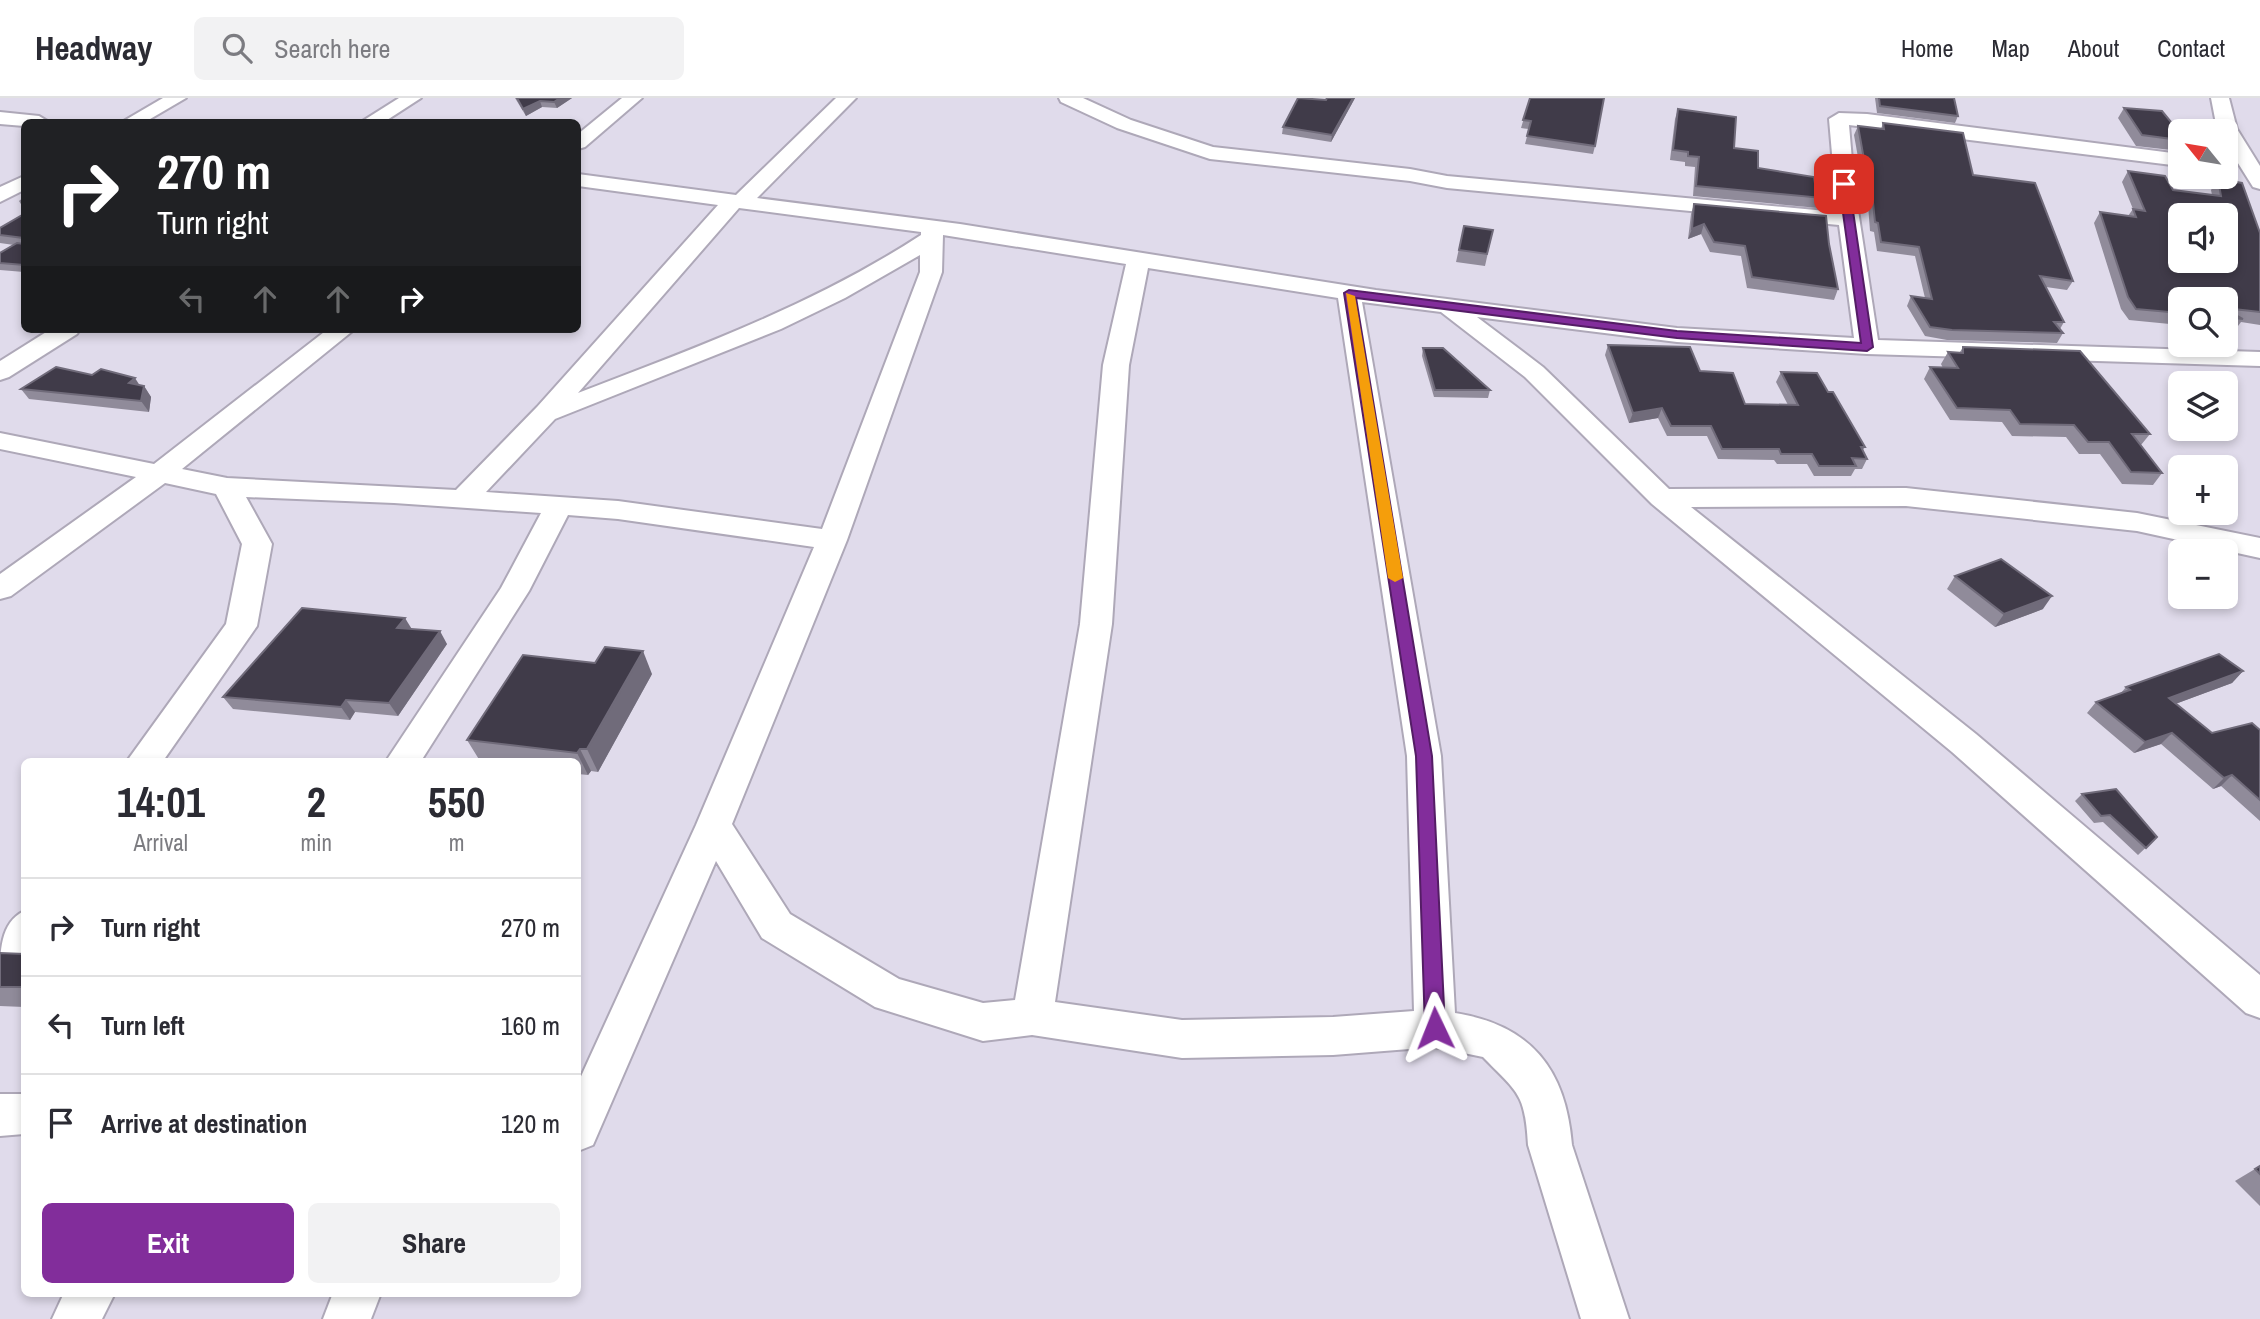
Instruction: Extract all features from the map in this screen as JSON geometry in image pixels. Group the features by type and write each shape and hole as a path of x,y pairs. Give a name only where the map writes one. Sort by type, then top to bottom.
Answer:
{"street":[{"path":"138,119 177,98"},
{"path":"375,119 412,98"},
{"path":"581,141 633,98"},
{"path":"464,499 546,413 737,202 847,98"},
{"path":"1068,98 1124,124 1210,153 1410,175 1457,183 1848,219"},
{"path":"2220,98 2227,129 2256,175"},
{"path":"1867,347 1848,219 1837,108 2168,158"},
{"path":"0,118 21,120"},
{"path":"2238,168 2256,175"},
{"path":"581,180 1349,293 1677,335 1867,347 2128,358 2260,359"},
{"path":"0,196 21,184"},
{"path":"546,413 591,398 778,324 878,272 932,232"},
{"path":"581,1123 714,825 832,540 931,272 932,232"},
{"path":"1032,1017 1096,624 1116,365 1138,260"},
{"path":"1349,293 1424,756 1435,1028"},
{"path":"1446,304 1534,372 1662,498 1964,743 2260,1000"},
{"path":"0,372 62,333"},
{"path":"0,589 160,473 338,333"},
{"path":"0,441 227,487 618,510 832,540"},
{"path":"146,758 240,626 257,544 227,487"},
{"path":"1662,498 1906,497 2137,523 2260,548"},
{"path":"405,758 514,591 559,506"},
{"path":"714,825 776,926 889,994 983,1022 1032,1017 1182,1040 1333,1037 1435,1028 1482,1035 1498,1044 1538,1084 1548,1115 1550,1145 1605,1319"},
{"path":"0,963 21,932"},
{"path":"0,1115 21,1114"},
{"path":"76,1319 88,1297"},
{"path":"347,1319 357,1297"}],"building":[{"path":"517,98 560,98 554,102 540,101 523,109"},
{"path":"1298,98 1353,98 1332,135 1283,127"},
{"path":"1530,98 1604,98 1595,146 1527,136 1531,121 1523,120"},
{"path":"1879,98 1954,98 1958,116 1880,106"},
{"path":"2124,108 2162,111 2169,119 2168,138 2142,135"},
{"path":"1678,109 1736,117 1734,148 1758,151 1758,168 1814,177 1816,190 1821,190 1822,198 1696,186 1699,157 1673,150"},
{"path":"1883,123 1963,133 1973,175 2035,183 2073,281 2040,276 2064,322 2054,322 2063,333 1930,327 1911,296 1932,299 1919,247 1881,242 1878,223 1875,222 1871,183 1868,182 1858,126 1884,129"},
{"path":"2128,171 2165,176 2168,189 2221,196 2220,189 2238,189 2238,182 2242,183 2260,233 2260,312 2238,310 2238,287 2168,287 2168,312 2136,309 2128,297 2100,212 2136,217 2133,209 2145,211"},
{"path":"1694,204 1826,216 1838,289 1752,277 1745,246 1714,242 1704,224 1692,229"},
{"path":"21,216 21,238 0,235 0,228"},
{"path":"1464,226 1493,230 1487,254 1459,250"},
{"path":"17,243 21,244 21,265 0,263 0,253"},
{"path":"1608,345 1690,347 1700,371 1733,373 1745,404 1798,405 1781,372 1817,373 1828,392 1833,392 1865,447 1861,447 1867,459 1852,458 1856,466 1819,466 1812,454 1781,454 1779,449 1722,449 1711,426 1671,426 1662,408 1633,413"},
{"path":"1963,347 2080,351 2150,434 2132,434 2162,473 2131,472 2109,442 2088,442 2074,425 2020,424 2010,410 1957,408 1930,367 1958,368 1948,352 1963,353"},
{"path":"1423,348 1443,348 1490,390 1435,390"},
{"path":"56,367 92,375 101,369 135,378 129,383 144,386 141,401 21,389"},
{"path":"2001,559 2052,596 2004,614 1955,576"},
{"path":"302,608 405,618 397,628 440,631 389,703 346,700 341,707 223,697"},
{"path":"605,647 643,651 587,749 580,749 577,753 467,740 523,655 595,663"},
{"path":"2219,654 2243,671 2169,698 2212,733 2252,723 2260,730 2260,800 2232,775 2224,778 2172,733 2145,742 2096,702 2130,690 2126,687"},
{"path":"2116,789 2157,837 2146,848 2110,815 2101,816 2082,794"},
{"path":"0,953 21,954 21,987 0,987"}],"slow traffic":[{"path":"1350,296 1395,578"}],"route":[{"path":"1435,1028 1424,756 1349,293 1677,335 1824,342 1867,347 1844,184"}]}
